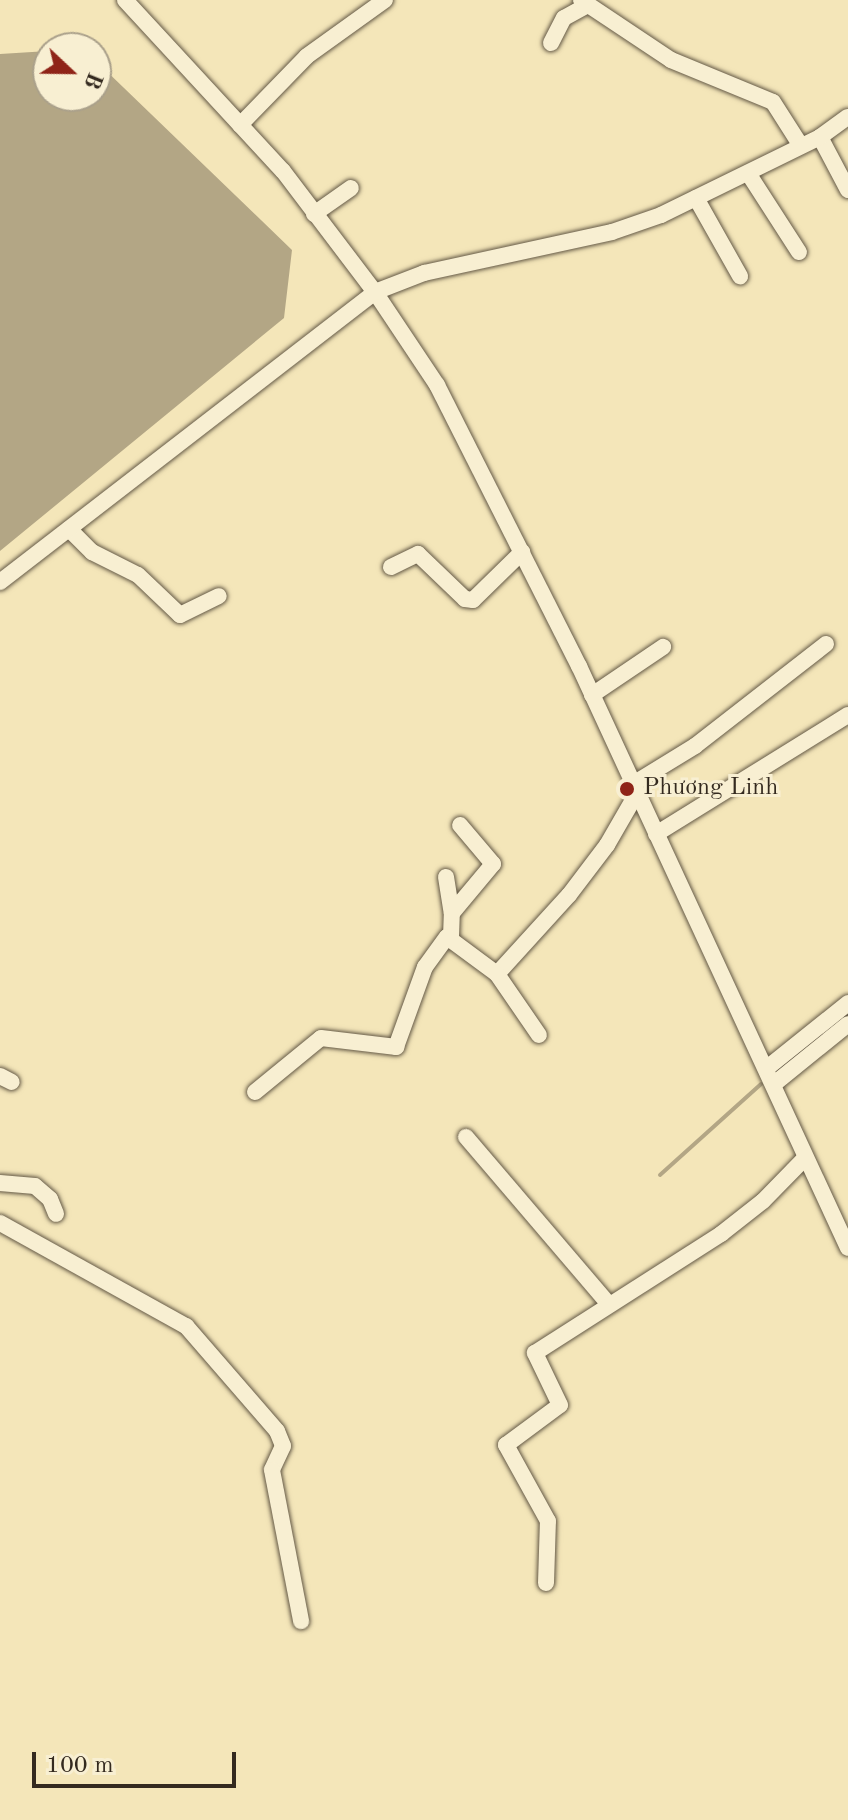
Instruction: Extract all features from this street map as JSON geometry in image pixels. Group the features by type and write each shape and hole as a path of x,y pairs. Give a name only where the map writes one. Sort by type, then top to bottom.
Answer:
{"street":[{"path":"125,0 240,125 314,214 375,292 437,385 592,695 848,1248"},
{"path":"240,125 307,56 385,0"},
{"path":"551,43 564,18 584,2 697,74 773,102 801,146"},
{"path":"0,582 375,292 424,273 612,232 748,173 820,137 848,117"},
{"path":"820,137 848,190"},
{"path":"748,173 799,252"},
{"path":"314,214 351,188"},
{"path":"696,198 740,276"},
{"path":"69,529 92,552 138,575 180,615 219,596"},
{"path":"391,567 418,554 465,599 473,600 522,552"},
{"path":"497,974 569,895 607,845 635,788 695,746 826,644"},
{"path":"592,695 663,647"},
{"path":"656,834 848,715"},
{"path":"452,913 493,864 460,825"},
{"path":"446,877 452,913 451,937"},
{"path":"451,937 497,974 539,1035"},
{"path":"255,1092 310,1042 337,1037 396,1047 435,947 451,937"},
{"path":"767,1068 848,1003"},
{"path":"774,1084 848,1024"},
{"path":"466,1137 608,1303"},
{"path":"546,1583 548,1521 506,1445 560,1405 535,1353 608,1303 721,1234 763,1201 805,1158"},
{"path":"0,1183 35,1186 50,1199 56,1214"},
{"path":"0,1223 186,1326 277,1431 283,1446 272,1470 301,1621"}],"shaded area":[{"path":"32,52 32,112 112,112 112,76 292,250 284,318 0,551 0,54"}],"waterway":[{"path":"774,1073 848,1013"},
{"path":"660,1175 761,1084"}],"place":[{"name":"Phương Linh","path":"627,789"}]}
